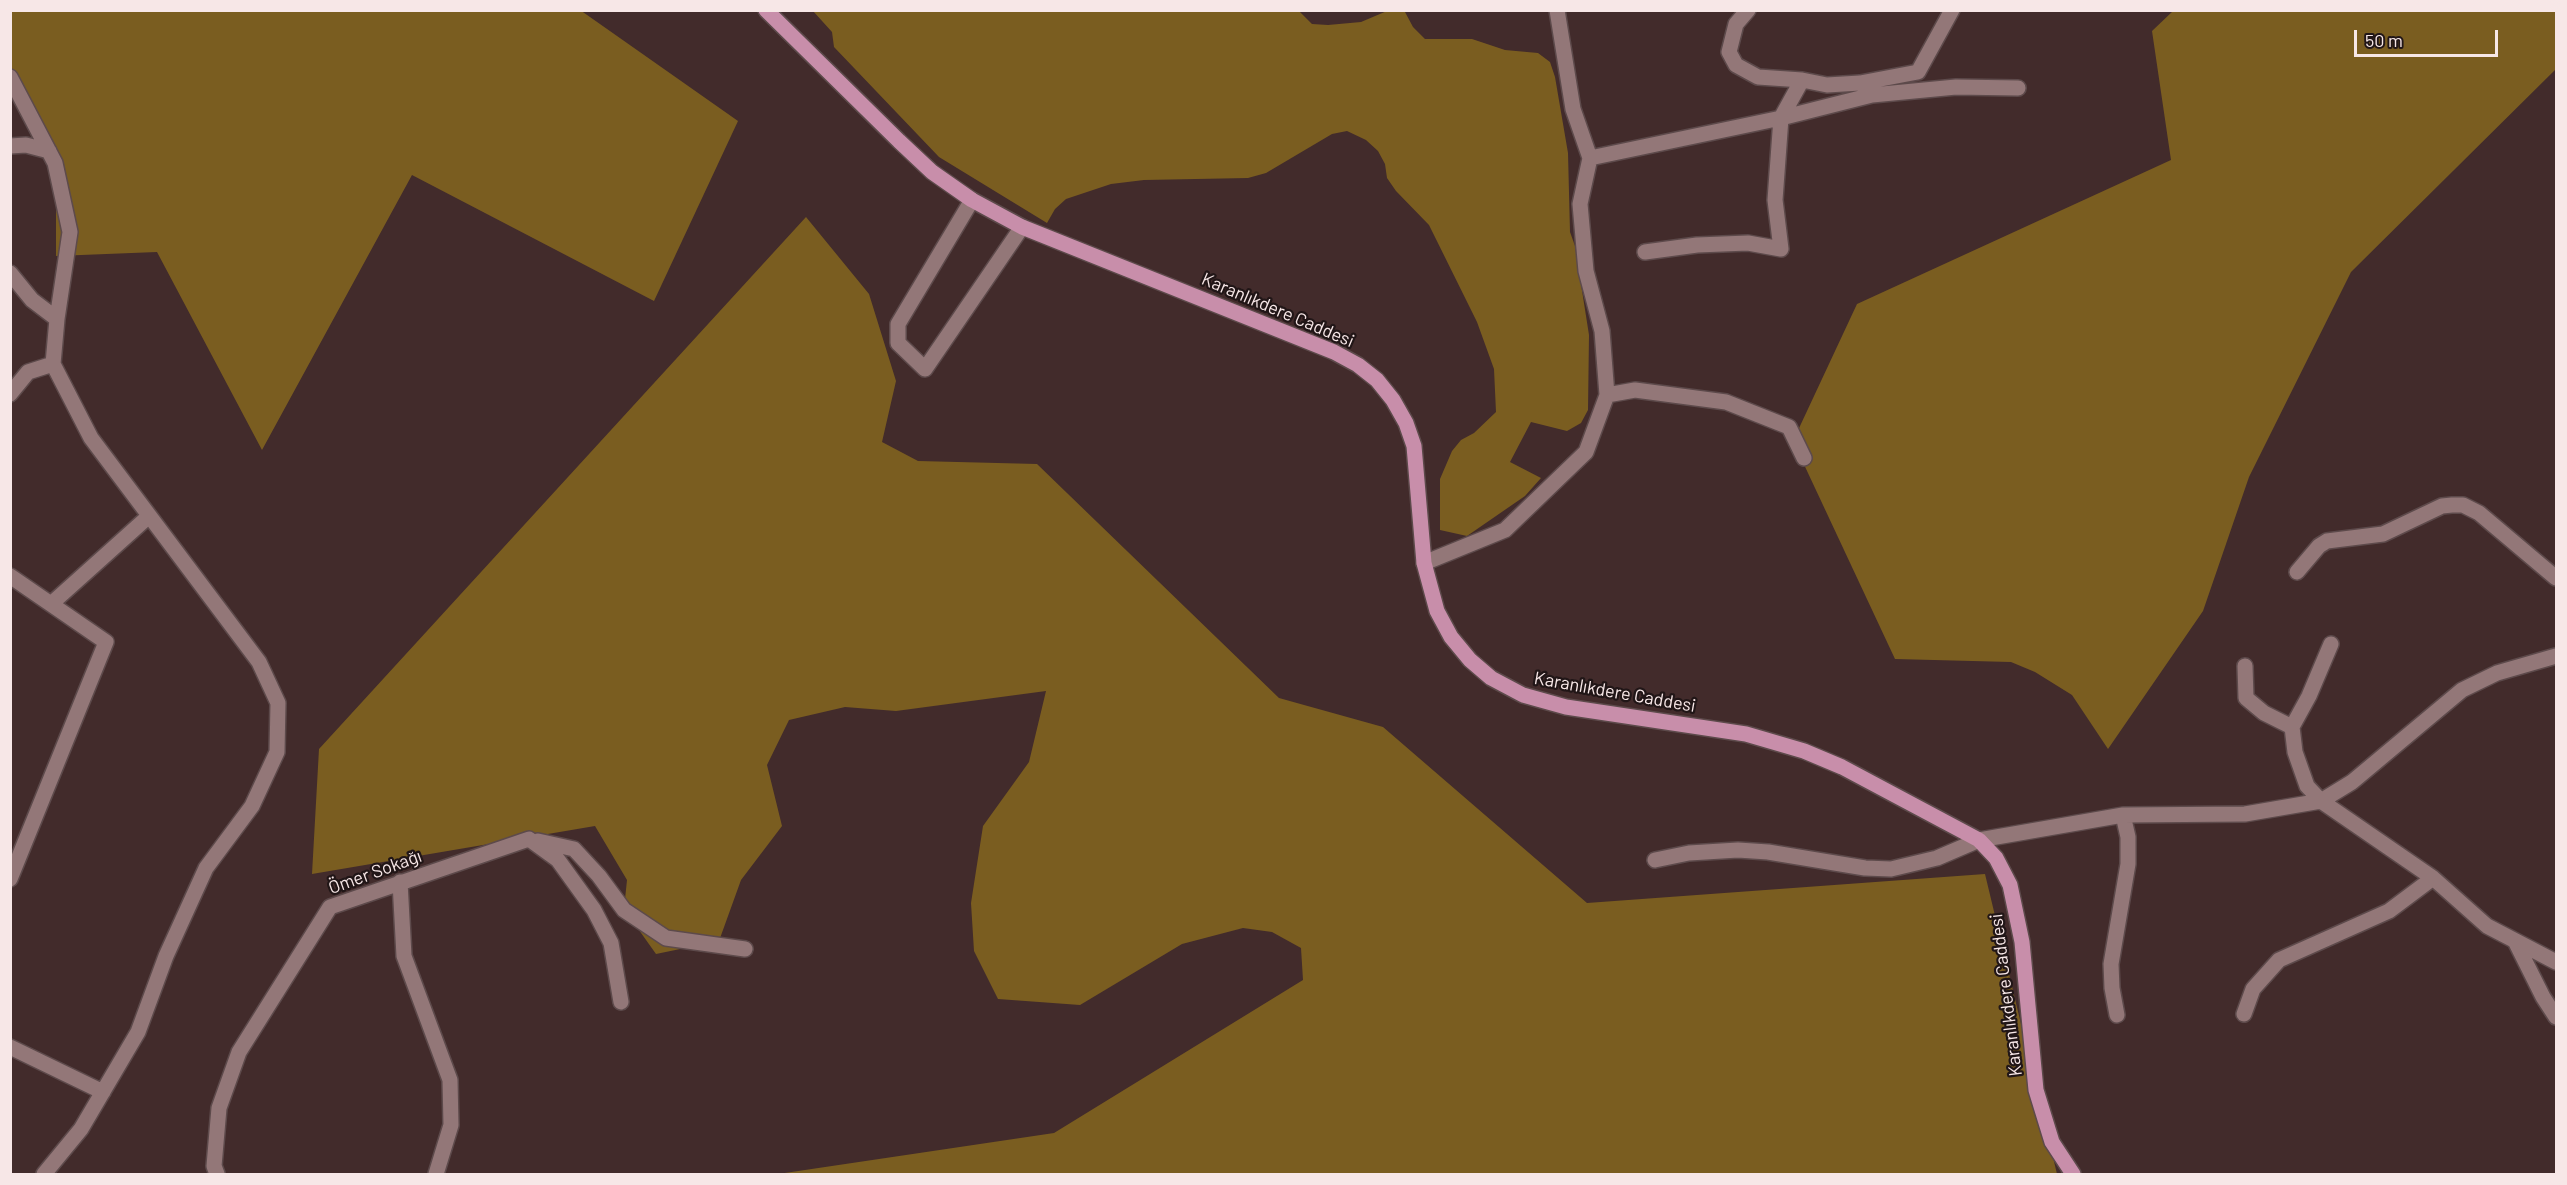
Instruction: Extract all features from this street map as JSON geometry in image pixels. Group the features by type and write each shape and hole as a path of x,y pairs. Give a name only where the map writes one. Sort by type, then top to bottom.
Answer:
{"main road":[{"name":"Karanlıkdere Caddesi","path":"766,10 907,149 932,172 972,200 1022,227 1334,352 1358,365 1377,380 1394,400 1406,423 1414,446 1424,563 1437,611 1451,637 1470,660 1491,678 1523,696 1566,707 1746,734 1804,751 1842,767 1979,840 1996,858 2010,885 2022,942 2036,1090 2052,1142 2073,1174"}],"street":[{"path":"1424,563 1505,530 1586,452 1607,395 1602,331 1586,271 1580,204 1590,158 1573,110 1557,10"},
{"path":"1748,10 1736,24 1729,52 1736,65 1758,77 1802,80 1827,86 1860,83 1918,72 1952,10"},
{"path":"10,77 55,163 70,232 53,364 90,438 259,662 278,703 278,752 252,806 206,868 166,956 138,1032 81,1129 44,1174"},
{"path":"1645,252 1698,245 1748,243 1781,249 1775,200 1781,118 1802,80"},
{"path":"1590,158 1781,118 1872,95 1956,87 2018,88"},
{"path":"10,146 27,145 49,151"},
{"path":"972,200 898,324 898,343 925,369 1022,227"},
{"path":"10,273 32,300 57,319"},
{"path":"10,393 28,372 53,364"},
{"path":"1607,395 1635,390 1726,402 1789,427 1804,458"},
{"path":"2297,572 2319,546 2327,541 2383,534 2442,506 2463,505 2479,513 2556,578"},
{"path":"51,604 149,516"},
{"path":"10,576 106,642 10,879"},
{"path":"2331,644 2309,696 2292,727 2295,752 2307,786 2321,801 2433,878 2487,926 2556,962"},
{"path":"1655,860 1689,853 1738,850 1768,852 1865,868 1891,868 1937,858 1979,840 2123,815 2245,814 2321,801 2352,782 2462,690 2497,673 2556,656"},
{"path":"2245,666 2246,698 2264,713 2292,727"},
{"path":"2117,1015 2112,988 2111,964 2128,864 2128,837 2123,815"},
{"path":"529,839 574,849 599,876 624,910 666,938 745,949"},
{"path":"529,839 558,860 594,910 610,943 621,1002"},
{"name":"Ömer Sokağı","path":"217,1174 214,1166 219,1108 239,1052 330,907 529,839"},
{"path":"2244,1014 2253,989 2279,960 2389,911 2433,878"},
{"path":"400,882 404,956 450,1080 451,1125 436,1174"},
{"path":"2515,941 2543,997 2556,1017"},
{"path":"10,1047 103,1092"}],"shaded area":[{"path":"580,10 738,121 654,301 412,175 262,450 157,252 56,256 56,170 11,96 11,11"},
{"path":"1298,10 1312,24 1328,25 1361,22 1387,11 1405,12 1413,27 1425,39 1472,39 1505,50 1538,53 1550,62 1555,77 1568,153 1570,232 1575,246 1589,335 1588,410 1581,423 1567,431 1531,422 1510,462 1541,478 1525,496 1467,536 1440,530 1440,479 1452,451 1461,440 1474,433 1496,412 1494,369 1477,322 1429,225 1396,191 1387,178 1385,164 1378,151 1366,140 1347,131 1332,134 1266,173 1248,178 1144,180 1111,184 1066,199 1055,209 1047,223 939,157 834,47 832,32 813,11"},
{"path":"2173,11 2556,11 2556,69 2351,272 2249,477 2203,611 2108,749 2072,695 2035,672 2011,662 1895,659 1793,441 1857,304 2171,160 2152,31"},
{"path":"806,217 869,294 896,381 882,442 918,461 1037,464 1279,698 1383,727 1587,903 1985,874 2057,1174 778,1174 1054,1133 1303,980 1301,948 1272,932 1243,928 1182,944 1080,1005 998,999 974,951 971,903 983,826 1029,762 1046,691 896,711 845,707 789,720 767,765 782,826 741,880 719,941 656,954 624,909 627,880 595,826 312,874 319,749"}]}
